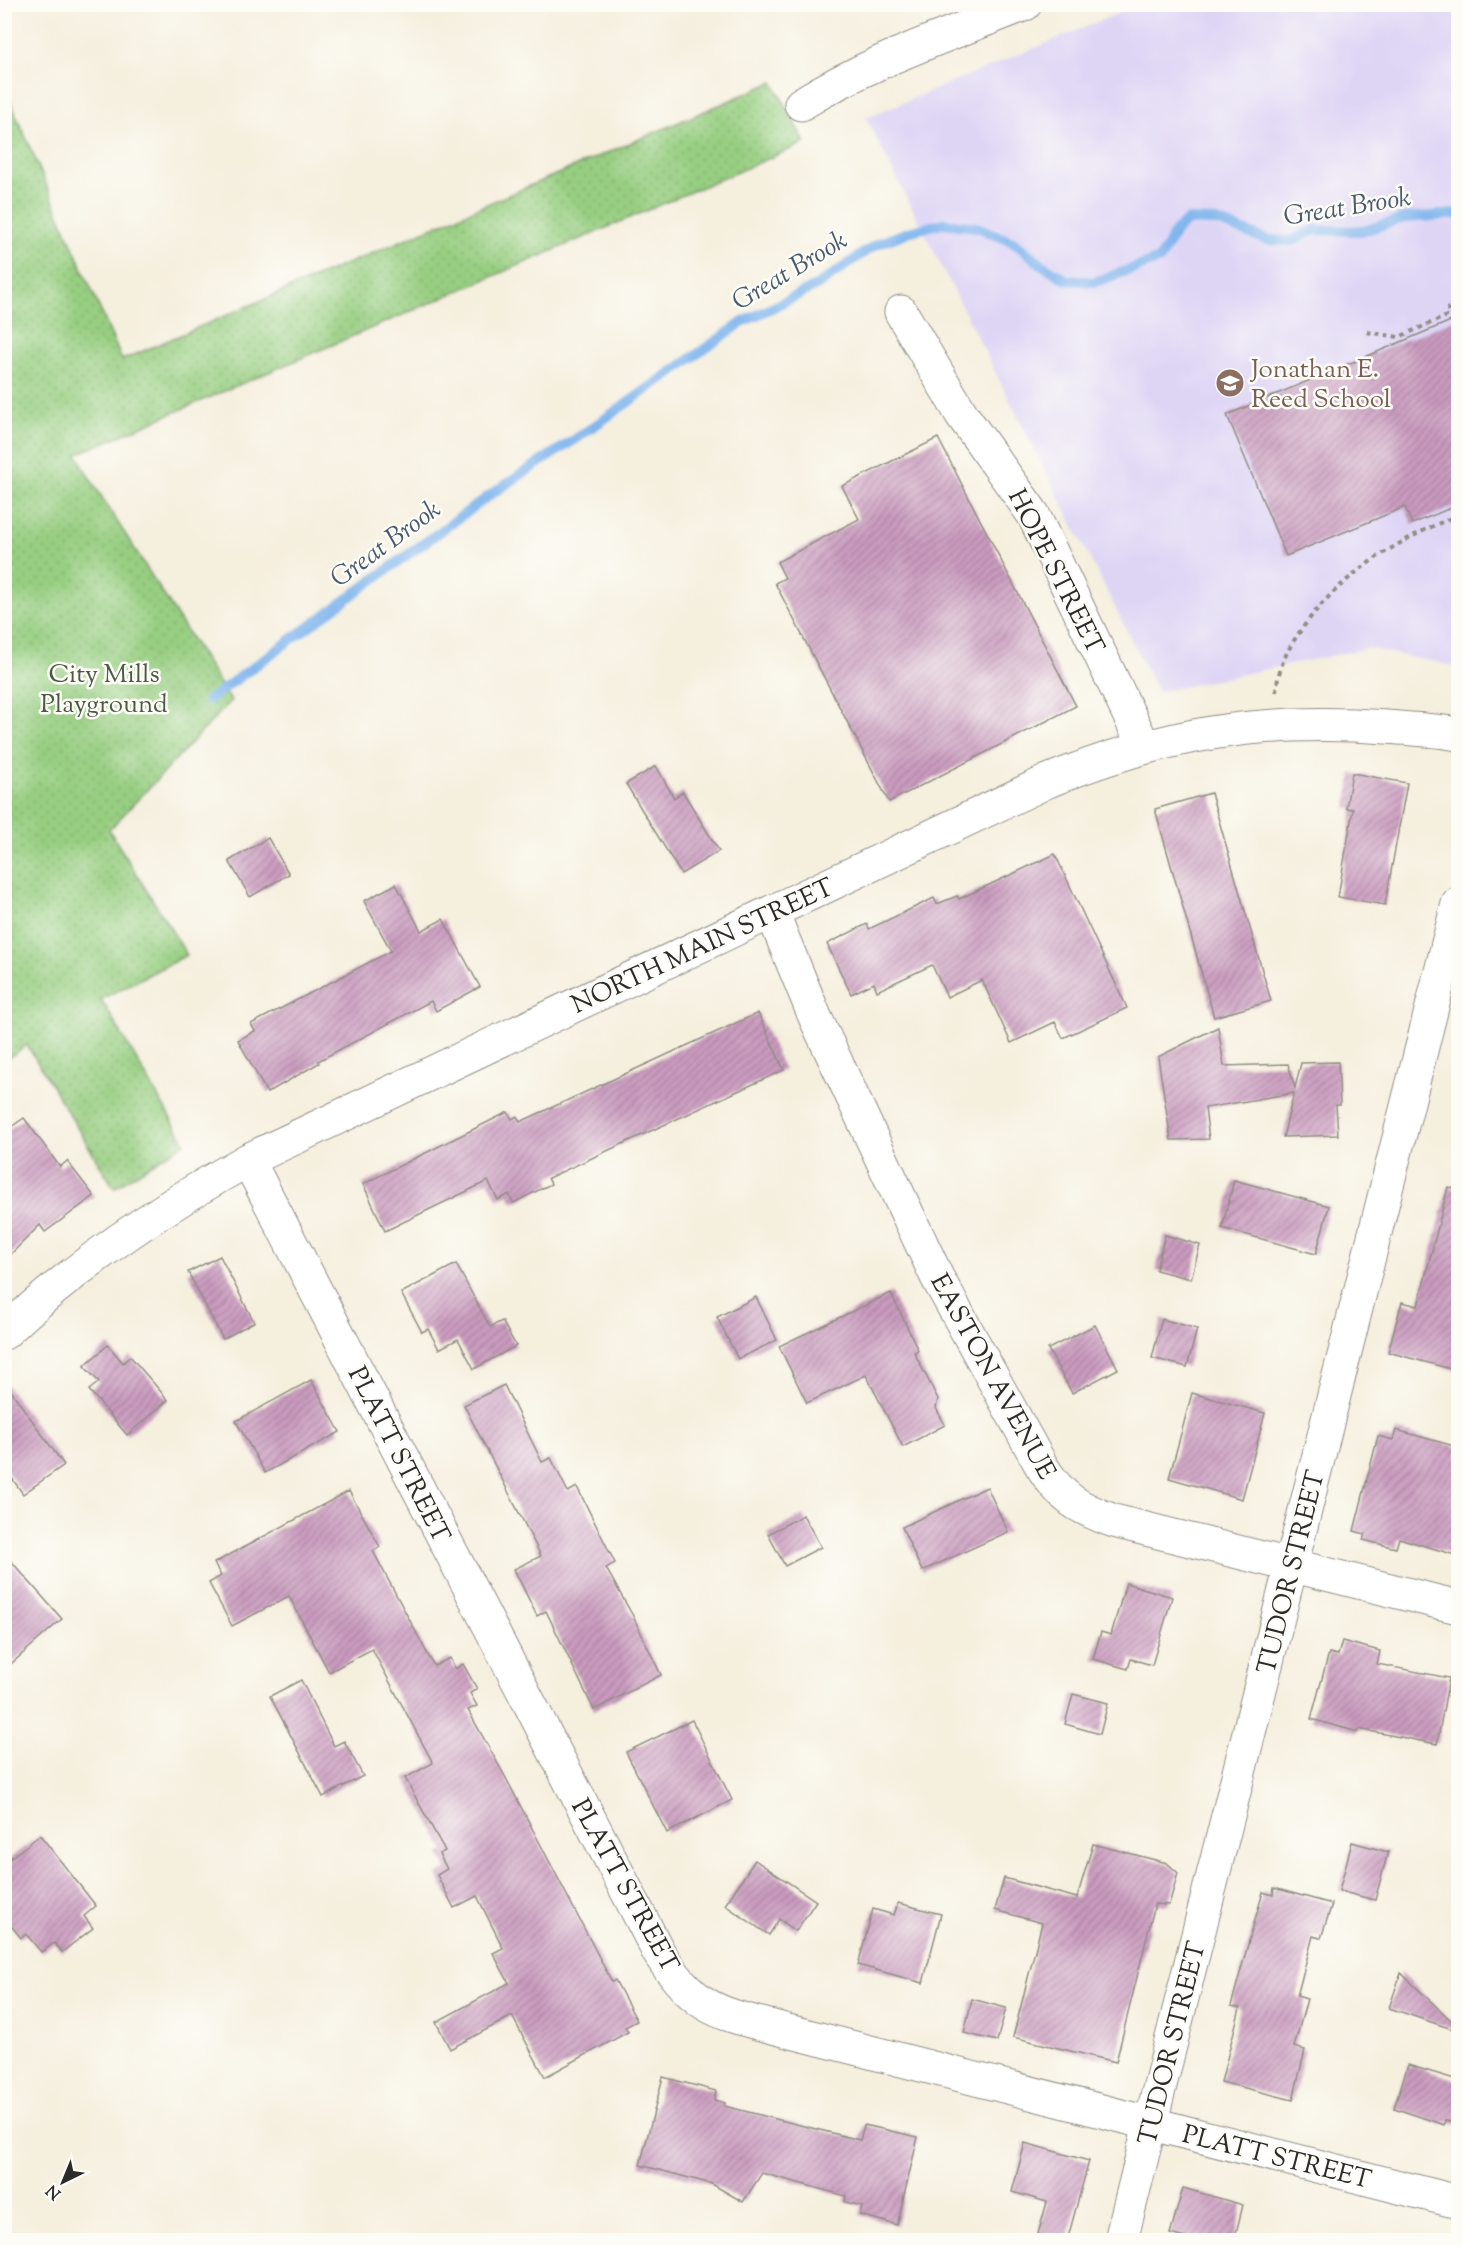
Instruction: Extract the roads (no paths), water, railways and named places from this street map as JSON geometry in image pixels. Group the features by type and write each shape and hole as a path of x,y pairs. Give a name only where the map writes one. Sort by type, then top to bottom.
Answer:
{"street":[{"path":"801,104 860,71 1025,4"},
{"name":"HOPE STREET","path":"901,312 962,415 1033,514 1144,746"},
{"name":"NORTH MAIN STREET","path":"4,1333 71,1276 119,1240 192,1192 248,1160 1048,781 1092,763 1144,746 1208,732 1272,725 1350,724 1458,734"},
{"name":"TUDOR STREET","path":"1121,2241 1458,904"},
{"name":"EASTON AVENUE","path":"772,912 814,1017 937,1277 1052,1484 1079,1507 1114,1521 1458,1607"},
{"name":"PLATT STREET","path":"248,1160 659,1953 690,1994 709,2006 734,2017 1458,2202"}],"waterway":[{"name":"Great Brook","path":"208,700 493,493 580,436 743,322 818,285 875,245 908,232 943,223 977,227 1015,243 1041,264 1067,280 1095,282 1160,259 1176,230 1188,220 1217,221 1267,240 1292,241 1314,230 1363,231 1405,218 1458,214"}],"place":[{"name":"Jonathan E. Reed School","path":"1230,383"}],"park label":[{"name":"City Mills Playground","path":"104,688"}]}
